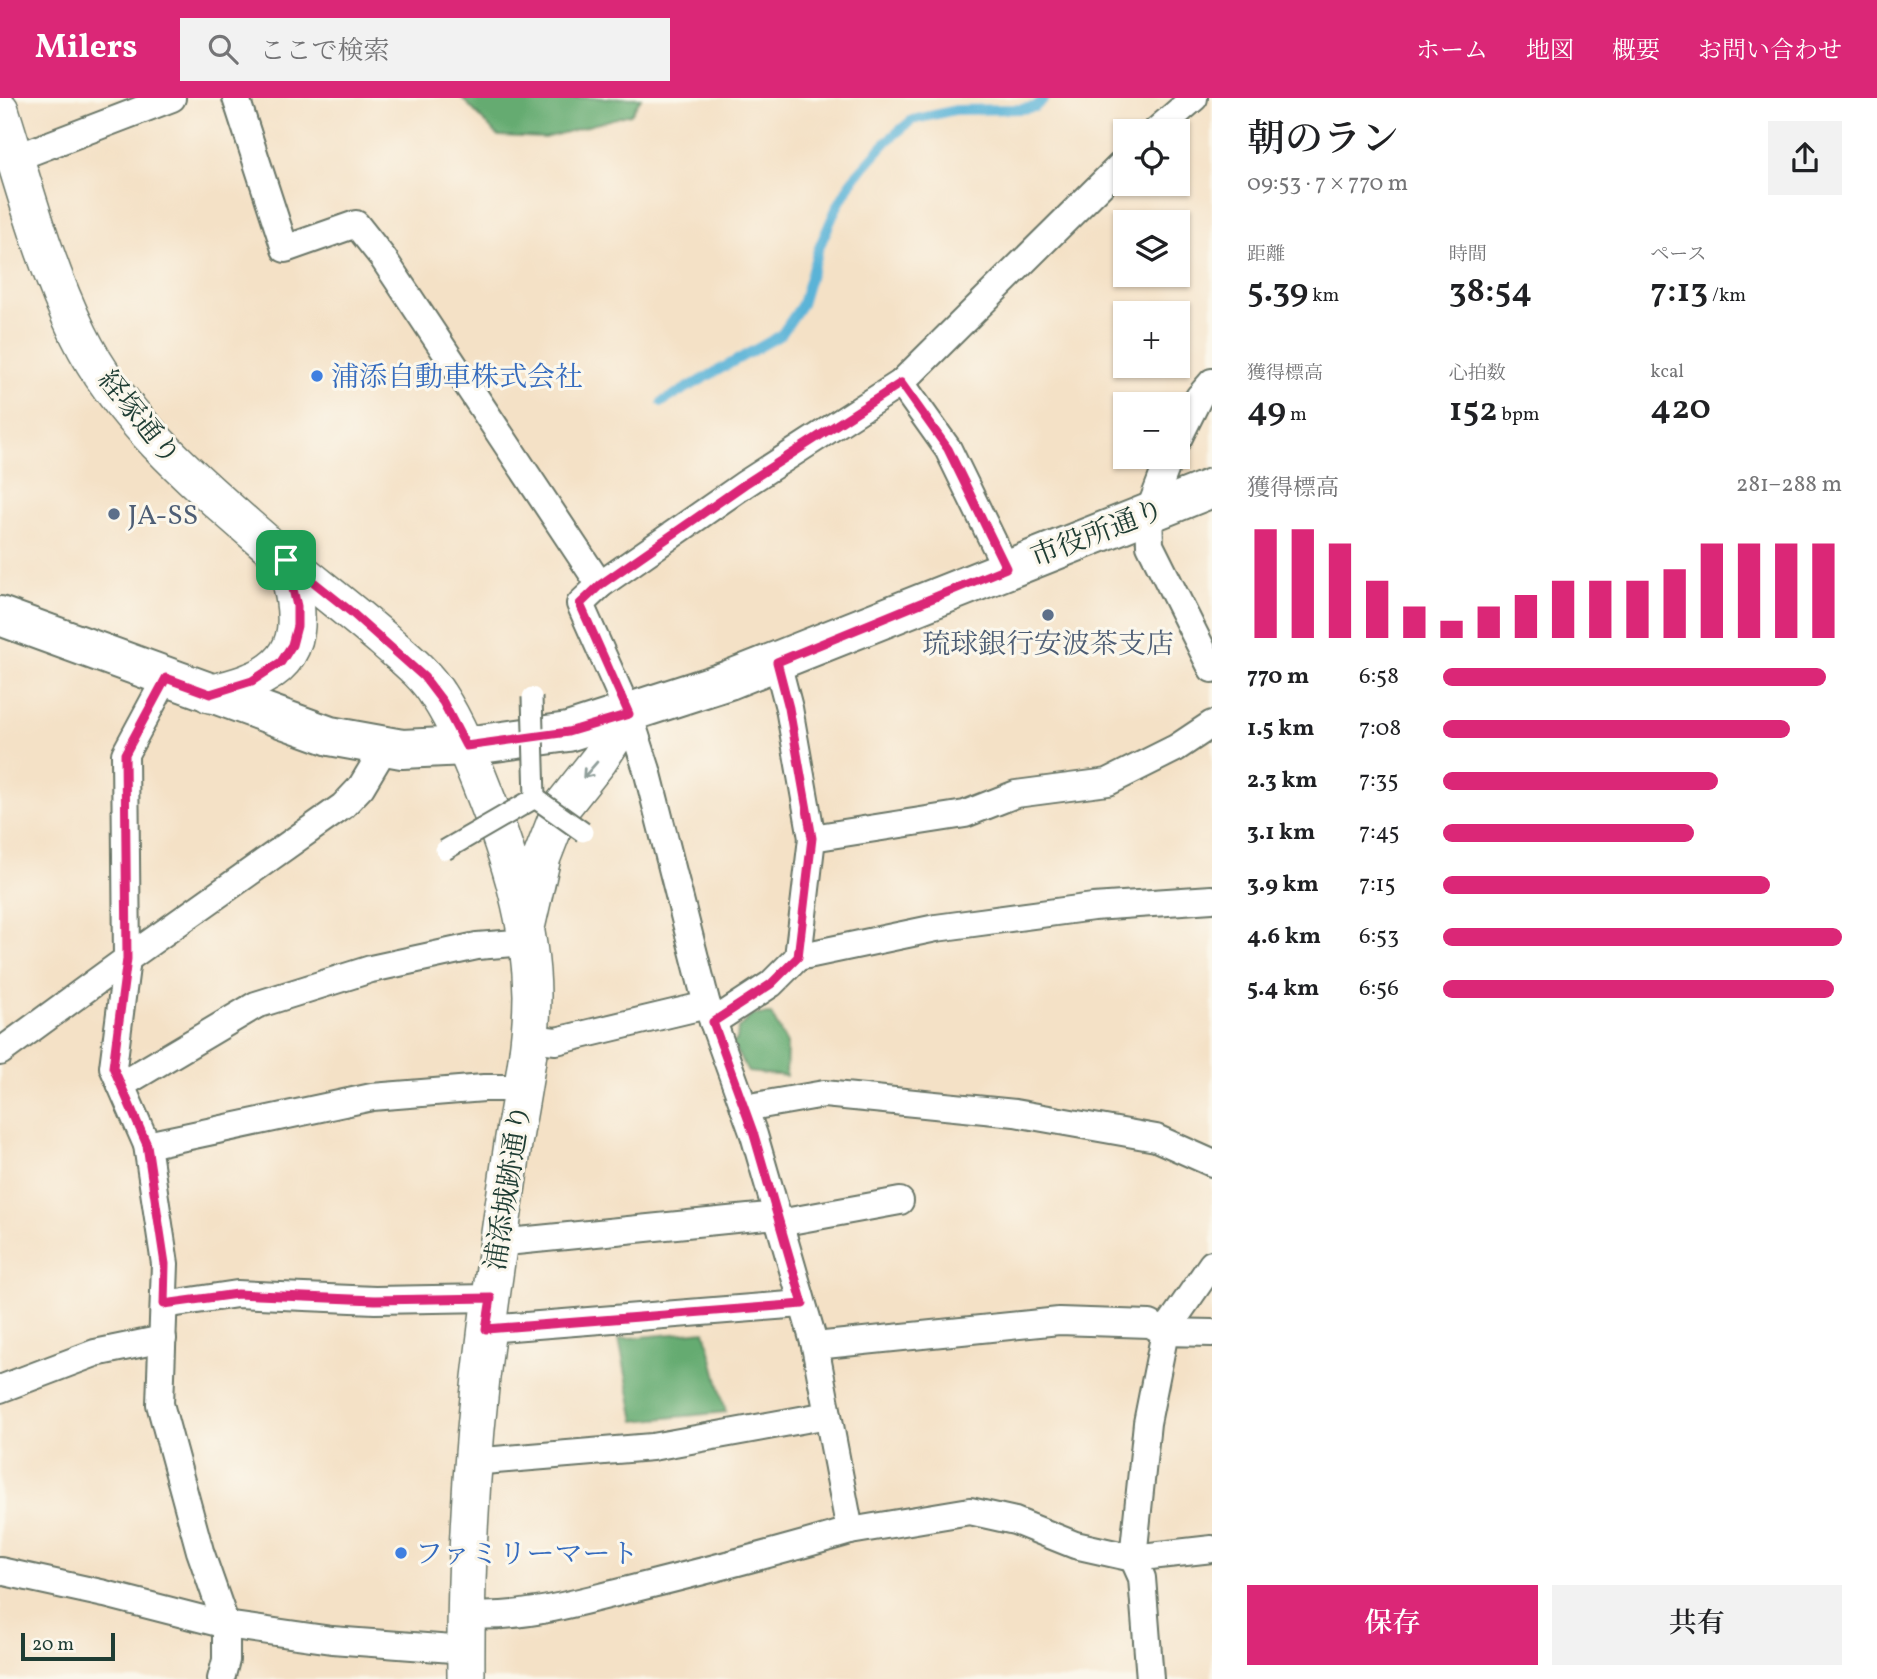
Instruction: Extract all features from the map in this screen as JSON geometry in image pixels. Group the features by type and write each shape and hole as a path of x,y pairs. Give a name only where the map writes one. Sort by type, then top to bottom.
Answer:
{"main road":[{"name":"経塚通り","path":"0,110 59,290 80,339 109,383 145,429 192,479 350,611 424,677 443,702 466,746"},
{"name":"市役所通り","path":"0,616 330,736 385,747 431,749 466,746 568,732 629,714 777,662 1006,568 1212,488"},
{"path":"210,694 268,673 281,662 292,645 297,626 297,606 286,560"},
{"path":"527,934 542,857 561,808 599,760 629,714"},
{"name":"浦添城跡通り","path":"466,746 510,865 527,934 531,995 530,1038 498,1243 471,1462 467,1648"}],"street":[{"path":"15,158 172,98"},
{"path":"236,98 285,249 356,224 383,258 600,585"},
{"path":"1170,119 1194,98"},
{"path":"850,1531 815,1346 744,1108 710,1014 648,770 629,714 580,604 600,585 745,484 901,383 1113,173"},
{"path":"1190,415 1199,397 1212,382"},
{"path":"901,383 948,449 1006,568"},
{"path":"1165,469 1149,512 1150,545 1212,669"},
{"path":"777,662 789,708 812,838 798,957"},
{"path":"166,678 125,754 127,959 113,1067 147,1145 165,1264 160,1404 200,1551 226,1625 226,1660 221,1679"},
{"path":"532,697 535,799"},
{"path":"812,838 964,814 1016,794 1108,782 1177,748 1212,723"},
{"path":"0,1052 343,806 361,787 385,747"},
{"path":"535,799 583,832"},
{"path":"444,850 535,799"},
{"path":"530,1038 556,1041 710,1014 771,984 798,957 936,928 1093,907 1212,899"},
{"path":"121,1085 256,1005 371,969 527,934"},
{"path":"147,1145 372,1097 484,1088 523,1088"},
{"path":"744,1108 824,1094 1015,1113 1156,1138 1212,1163"},
{"path":"498,1243 778,1219 900,1201"},
{"path":"1150,1679 1142,1578 1133,1558 1146,1423 1165,1332 1212,1264"},
{"path":"164,1304 237,1294 375,1300 489,1314 803,1304"},
{"path":"815,1346 1059,1321 1150,1324 1165,1332 1212,1333"},
{"path":"0,1389 95,1353 163,1339"},
{"path":"471,1462 652,1447 828,1415"},
{"path":"0,1571 226,1625 332,1640 467,1648 493,1617 571,1604 735,1564 850,1531 970,1511 1014,1521 1075,1545 1133,1558 1212,1549"}],"green space":[{"path":"462,98 641,98 631,114 545,138 498,136"},
{"path":"771,1014 787,1044 786,1076 748,1072 732,1044 737,1040 738,1029 752,1015"},
{"path":"705,1331 726,1412 635,1421 619,1339"}],"waterway":[{"path":"662,402 781,335 802,304 818,250 853,179 887,141 912,120 955,110 1035,107 1045,98"}],"place":[{"name":"浦添自動車株式会社","path":"317,376"},
{"name":"JA-SS","path":"114,514"},
{"name":"琉球銀行安波茶支店","path":"1048,615"},
{"name":"ファミリーマート","path":"401,1553"}],"route":[{"path":"901,383 948,449 1006,568 777,662 789,708 812,838 798,957 771,984 713,1022 754,1135 803,1304 486,1329 491,1298 375,1300 237,1294 164,1304 165,1264 147,1145 113,1067 127,959 125,754 166,678 210,694 252,681 281,662 292,645 297,626 297,606 286,560 413,665 443,702 466,746 568,732 629,714 580,604 600,585 745,484 901,383"}]}
